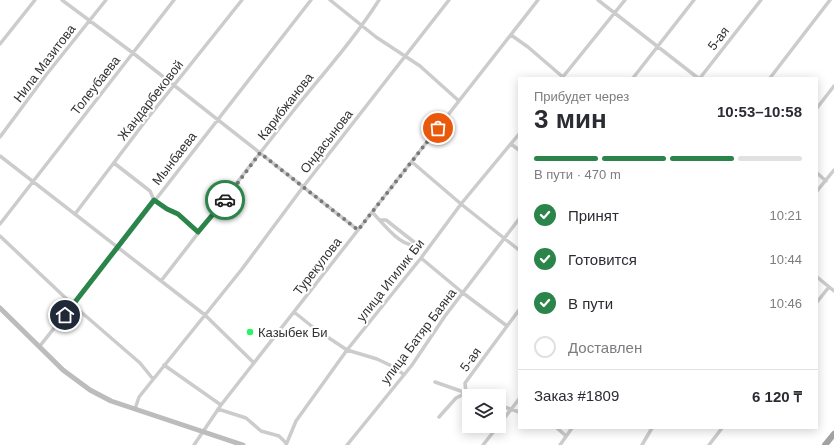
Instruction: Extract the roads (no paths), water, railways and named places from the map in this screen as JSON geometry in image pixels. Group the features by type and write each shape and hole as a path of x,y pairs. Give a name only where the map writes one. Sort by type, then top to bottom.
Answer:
{"highway":[{"path":"826,445 834,434"}],"main road":[{"path":"0,308 63,370 90,390 112,401 243,445"}],"street":[{"path":"0,44 35,0"},
{"path":"62,0 133,53 358,230"},
{"name":"Нила Мазитова","path":"0,137 89,20 106,0"},
{"name":"Толеубаева","path":"0,224 174,0"},
{"name":"Жандарбековой","path":"75,214 174,85 242,0"},
{"name":"Мынбаева","path":"39,347 311,0"},
{"path":"330,0 363,25 376,37 420,66 459,101"},
{"name":"Карибжанова","path":"161,282 260,153 363,25 379,0"},
{"name":"Ондасынова","path":"135,409 139,397 153,378 242,269 303,187 449,0"},
{"name":"Турекулова","path":"194,445 221,405 538,0"},
{"path":"598,0 614,14 698,77"},
{"path":"564,77 625,0"},
{"path":"634,77 694,0"},
{"name":"5-ая","path":"700,77 761,0"},
{"path":"771,77 830,0"},
{"path":"511,35 528,47 562,77"},
{"path":"818,107 834,86"},
{"name":"улица Игилик Би","path":"286,444 296,421 347,350 421,258 461,204 518,135"},
{"path":"511,144 518,149"},
{"path":"0,156 205,315 254,363"},
{"path":"412,162 461,204 518,249"},
{"path":"114,163 150,191 154,200 167,209 178,214 198,232"},
{"path":"818,190 834,170"},
{"path":"818,174 826,180"},
{"path":"372,212 383,224 398,238 407,244 413,245 414,242 410,237 386,220 380,220"},
{"name":"улица Батяр Баяна","path":"347,445 412,365 463,293 518,220"},
{"path":"0,236 73,305 140,362 153,378"},
{"path":"421,258 506,326"},
{"path":"818,278 834,291"},
{"path":"818,301 829,287"},
{"name":"5-ая","path":"466,389 465,383 518,311"},
{"path":"294,312 314,328 347,350 377,359 396,368 404,375"},
{"path":"164,365 221,405"},
{"path":"435,382 462,392"},
{"name":"5-ая","path":"439,417 456,398 462,395"},
{"path":"506,416 518,400"},
{"path":"506,407 518,412"},
{"path":"218,409 246,418 261,431 279,436 286,444"},
{"path":"558,429 566,436"},
{"path":"560,445 571,429"},
{"path":"642,445 651,429"},
{"path":"709,445 721,429"},
{"path":"483,445 493,433"}],"place":[{"name":"Казыбек Би","path":"250,332"}]}
